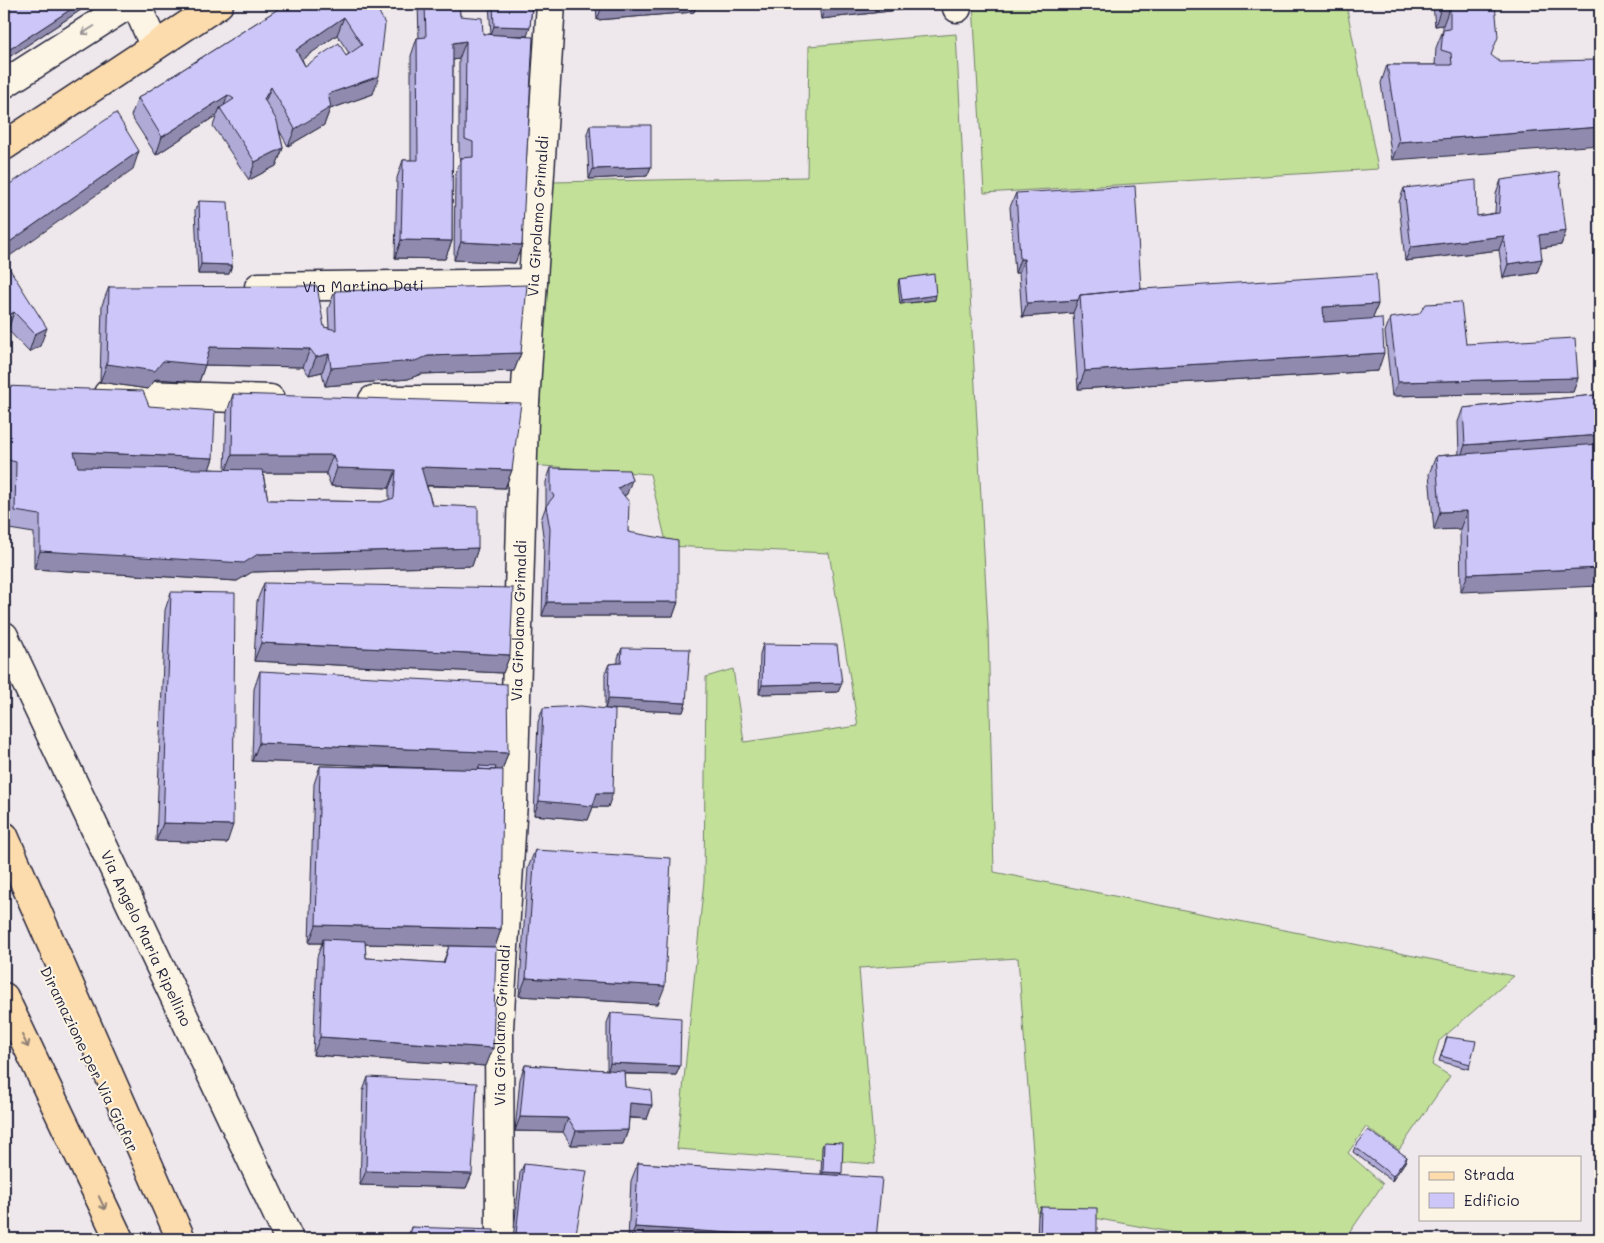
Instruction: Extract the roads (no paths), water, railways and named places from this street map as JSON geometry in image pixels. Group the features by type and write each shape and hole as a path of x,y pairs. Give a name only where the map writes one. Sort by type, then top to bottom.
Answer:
{"main road":[{"path":"4,146 219,4"},
{"path":"4,836 181,1239"},
{"name":"Diramazione per Via Giafar","path":"4,878 176,1239"},
{"path":"4,997 119,1239"}],"street":[{"path":"4,84 129,4"},
{"path":"136,4 154,46"},
{"name":"Via Girolamo Grimaldi","path":"500,1239 499,1028 513,802 525,400 550,4"},
{"name":"Via Martino Dati","path":"231,287 532,283"},
{"path":"80,393 297,399"},
{"path":"347,400 525,400"},
{"name":"Via Angelo Maria Ripellino","path":"4,636 289,1239"}]}
